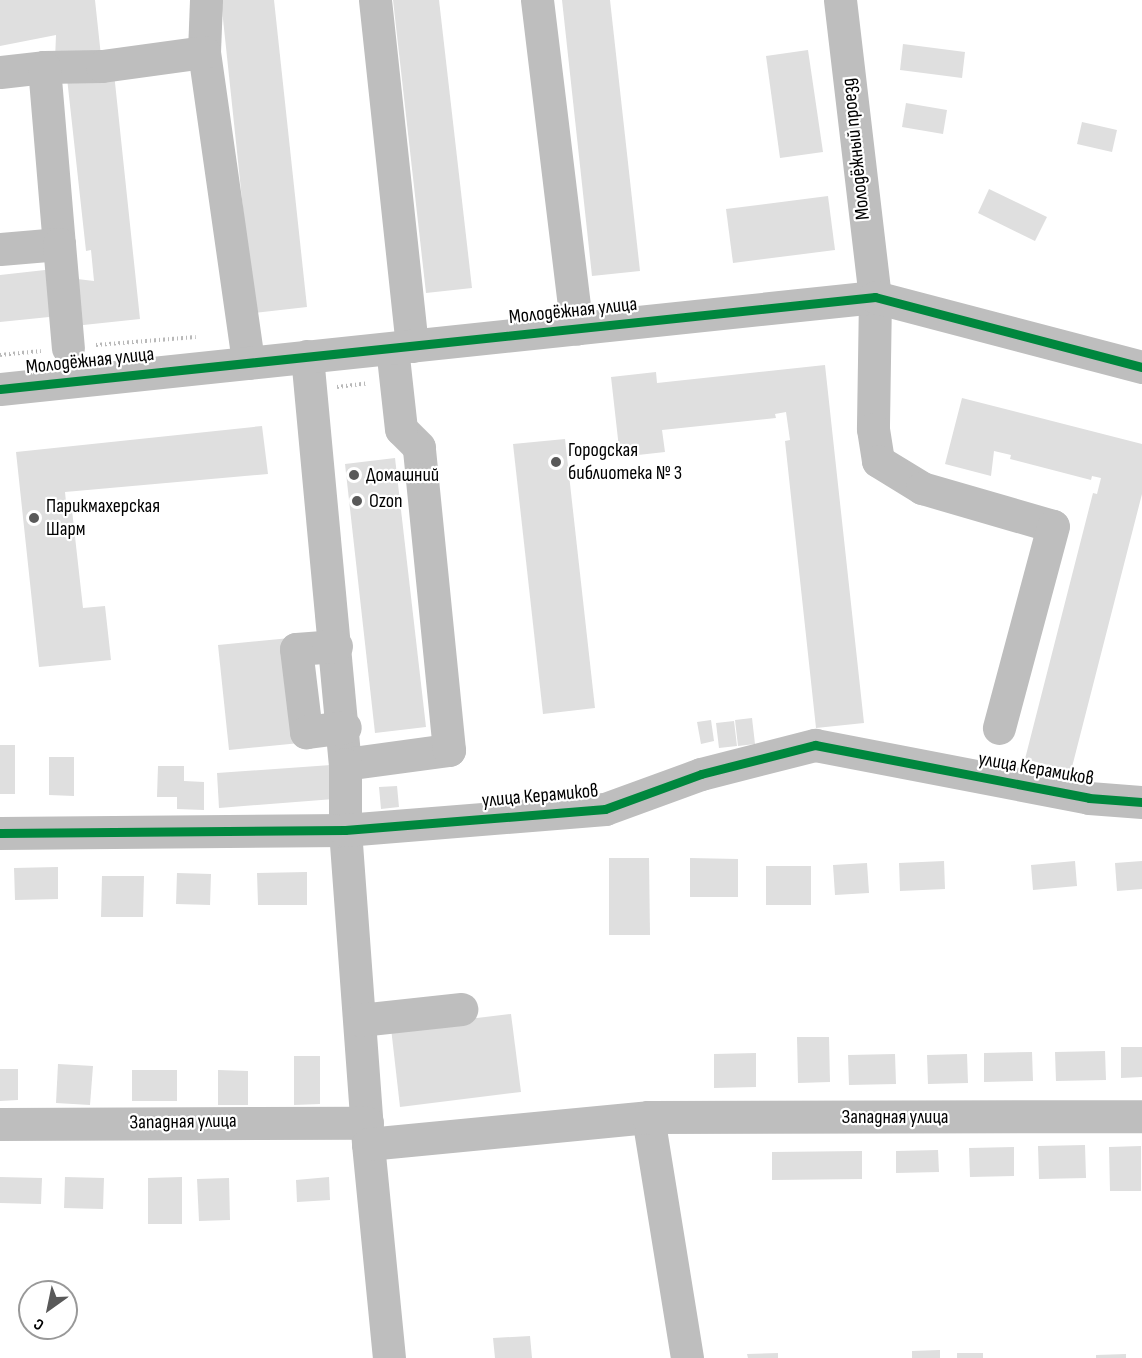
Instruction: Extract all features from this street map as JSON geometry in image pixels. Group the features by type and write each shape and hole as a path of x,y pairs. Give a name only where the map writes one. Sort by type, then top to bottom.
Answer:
{"street":[{"path":"206,0 204,52 246,347"},
{"path":"345,764 449,750 419,447 401,429 400,358 375,0"},
{"path":"537,0 577,329"},
{"name":"Молодёжный проезд","path":"840,0 875,297 873,429 878,461 922,488 1053,526 999,728"},
{"path":"0,72 44,67 102,66 204,52"},
{"path":"44,67 68,348"},
{"path":"0,249 59,244"},
{"name":"Молодёжная улица","path":"0,389 246,347 307,356 400,358 577,329 875,297 1142,367"},
{"path":"307,356 308,390 336,646 296,649 306,732 345,727 345,830 367,1134 389,1358"},
{"name":"улица Керамиков","path":"0,833 345,830 605,809 701,774 815,745 1089,798 1142,802"},
{"path":"360,1020 461,1009"},
{"name":"Западная улица","path":"0,1124 367,1134 648,1117 1142,1116"},
{"path":"648,1117 687,1358"}],"path":[{"path":"0,355 68,348 246,347"},
{"path":"308,390 400,358"}],"building":[{"path":"0,0 95,0 101,56 55,60 56,35 0,46"},
{"path":"221,0 274,0 307,307 254,313"},
{"path":"393,0 439,0 472,288 426,293"},
{"path":"562,0 610,0 640,271 592,276"},
{"path":"903,44 965,52 962,78 900,70"},
{"path":"808,50 823,152 780,158 766,56"},
{"path":"114,73 140,319 74,326 69,278 94,281 91,250 86,251 67,78"},
{"path":"906,103 947,110 943,134 902,127"},
{"path":"1082,122 1117,130 1112,152 1077,144"},
{"path":"989,189 1047,217 1035,241 978,213"},
{"path":"828,196 835,250 733,263 726,209"},
{"path":"54,269 59,316 0,322 0,275"},
{"path":"825,365 864,723 816,728 785,441 790,440 786,412 775,414 776,418 662,430 665,452 620,457 611,377 656,372 657,383"},
{"path":"962,398 1142,444 1142,494 1071,771 1025,759 1093,493 1097,494 1101,478 1092,476 1091,480 1010,459 1011,455 994,451 991,476 945,464"},
{"path":"262,426 268,474 65,492 66,502 71,501 83,608 105,606 111,660 39,667 16,452"},
{"path":"565,439 595,708 543,714 513,444"},
{"path":"395,458 426,727 375,733 345,464"},
{"path":"290,638 300,743 229,750 218,645"},
{"path":"752,718 755,744 738,746 735,720"},
{"path":"711,720 714,741 701,744 697,722"},
{"path":"734,721 737,746 719,748 716,723"},
{"path":"0,745 15,745 15,794 0,794"},
{"path":"49,757 74,757 74,796 49,795"},
{"path":"331,765 334,799 219,808 217,773"},
{"path":"158,766 184,766 184,781 204,782 204,810 177,809 177,797 157,797"},
{"path":"397,786 399,807 381,809 379,787"},
{"path":"609,858 649,858 650,935 609,935"},
{"path":"690,858 738,859 738,897 690,897"},
{"path":"944,861 945,889 900,891 899,863"},
{"path":"1075,861 1077,886 1033,890 1031,865"},
{"path":"1142,861 1142,889 1117,891 1115,863"},
{"path":"867,863 869,893 835,895 833,865"},
{"path":"766,866 811,866 811,905 766,905"},
{"path":"58,867 58,899 15,900 14,868"},
{"path":"307,872 307,905 258,905 257,873"},
{"path":"177,873 211,874 210,905 176,904"},
{"path":"102,876 144,876 143,917 101,917"},
{"path":"511,1014 521,1092 400,1107 391,1028"},
{"path":"797,1037 829,1037 830,1082 798,1083"},
{"path":"1121,1047 1142,1047 1142,1077 1121,1078"},
{"path":"1105,1051 1106,1080 1056,1081 1055,1052"},
{"path":"1032,1052 1033,1081 984,1082 984,1053"},
{"path":"756,1053 756,1087 714,1088 714,1054"},
{"path":"895,1054 896,1084 849,1085 848,1055"},
{"path":"967,1054 968,1083 928,1084 927,1055"},
{"path":"294,1056 320,1056 320,1104 294,1105"},
{"path":"58,1064 93,1066 90,1105 56,1103"},
{"path":"0,1069 18,1069 18,1100 0,1101"},
{"path":"132,1070 177,1070 177,1101 132,1101"},
{"path":"218,1070 248,1071 248,1105 218,1105"},
{"path":"1085,1145 1086,1178 1039,1179 1038,1146"},
{"path":"1141,1146 1141,1191 1110,1191 1109,1147"},
{"path":"1014,1147 1014,1176 970,1177 969,1148"},
{"path":"938,1150 939,1172 896,1173 896,1151"},
{"path":"862,1151 862,1179 772,1180 772,1152"},
{"path":"0,1177 42,1178 41,1204 0,1203"},
{"path":"65,1177 104,1178 103,1209 64,1208"},
{"path":"182,1177 182,1224 148,1224 148,1178"},
{"path":"329,1177 330,1200 297,1202 296,1180"},
{"path":"229,1178 230,1220 199,1221 197,1179"},
{"path":"530,1336 532,1358 495,1358 493,1338"},
{"path":"940,1350 940,1358 912,1358 912,1351"},
{"path":"778,1353 778,1358 748,1358 747,1354"},
{"path":"957,1353 983,1353 983,1358 957,1358"},
{"path":"1126,1354 1126,1358 1096,1358 1096,1355"}],"cycle path":[{"path":"0,389 875,297 1142,367"},
{"path":"0,833 345,830 605,809 701,774 815,745 1089,798 1142,802"}],"place":[{"name":"Городская библиотека № 3","path":"556,462"},
{"name":"Домашний","path":"354,475"},
{"name":"Ozon","path":"357,501"},
{"name":"Парикмахерская Шарм","path":"34,518"}]}
